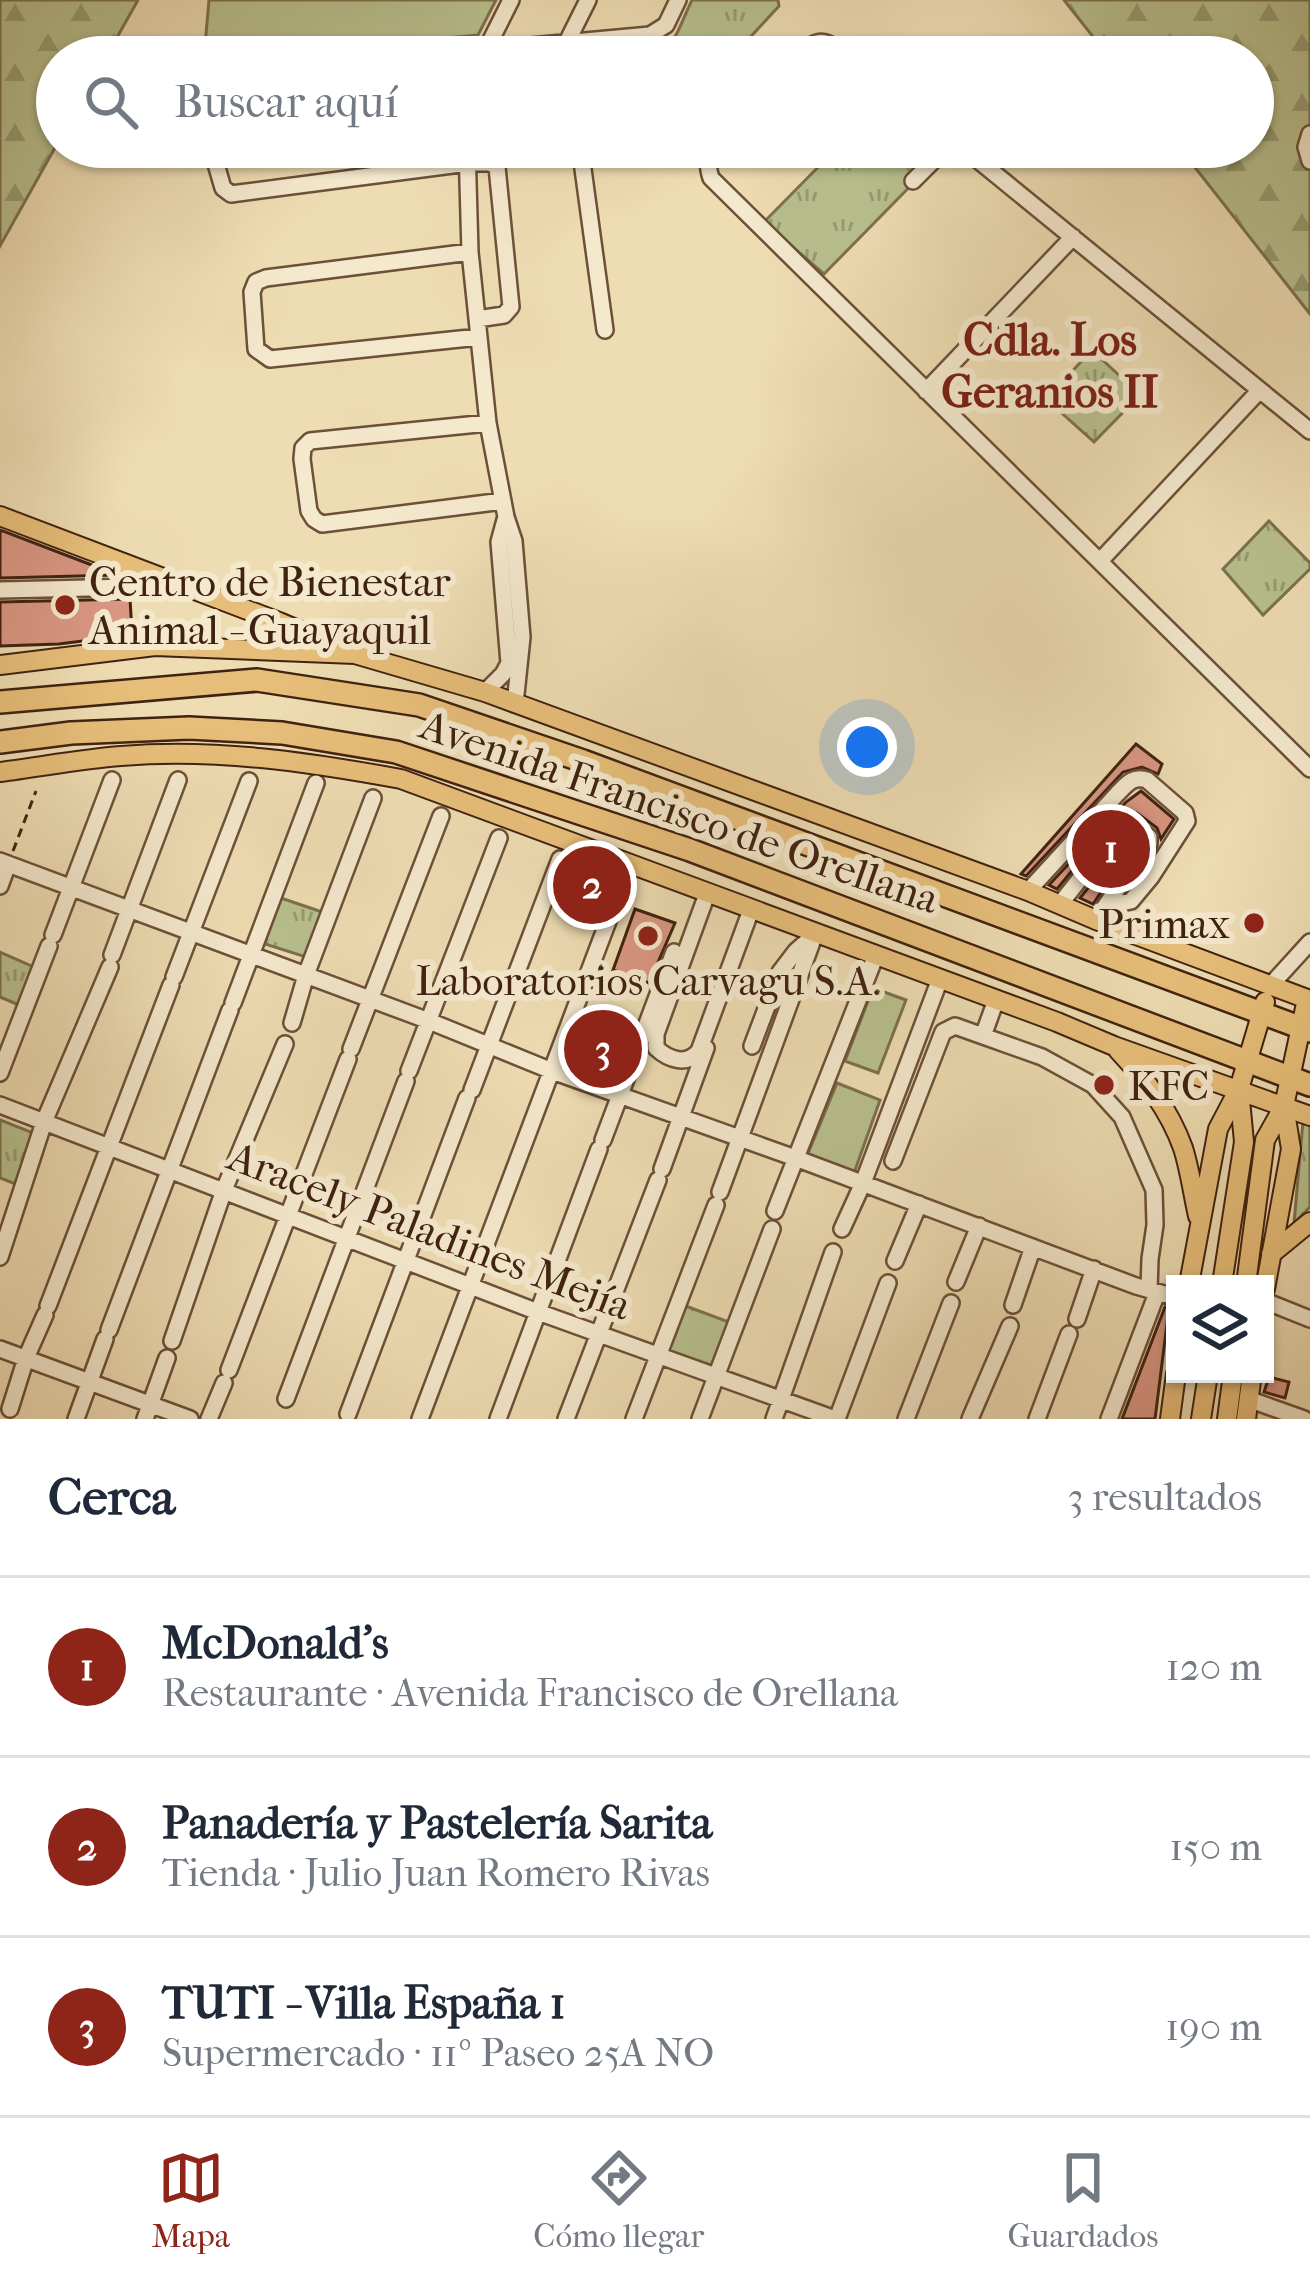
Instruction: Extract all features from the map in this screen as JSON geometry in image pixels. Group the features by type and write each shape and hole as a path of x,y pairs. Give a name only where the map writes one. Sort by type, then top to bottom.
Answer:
{"highway":[{"name":"Avenida Francisco de Orellana","path":"0,702 257,680 419,705 584,760 1305,1029"},
{"name":"Avenida Francisco de Orellana","path":"0,742 71,733 189,728 282,733 396,752 690,850 1300,1081"}],"main road":[{"path":"0,516 355,654"},
{"name":"Avenida Francisco de Orellana","path":"0,665 155,646 355,654 485,692 1060,904 1101,913 1309,999"},
{"name":"Avenida Francisco de Orellana","path":"0,776 121,755 211,754 400,779 1310,1116"},
{"path":"1191,1275 1218,1129 1239,1089 1270,986"},
{"path":"1247,1275 1265,1140 1300,1081 1309,999"},
{"path":"1114,1046 1148,1082 1167,1113 1183,1149 1200,1223"},
{"path":"1223,1275 1244,1142 1239,1089"},
{"path":"1267,1275 1291,1149 1284,1106"},
{"path":"1271,1254 1310,1222"},
{"path":"1170,1419 1175,1383"},
{"path":"1201,1419 1207,1383"},
{"path":"1227,1419 1232,1383"}],"street":[{"path":"493,36 511,0"},
{"path":"573,36 588,0"},
{"path":"645,36 666,25 678,0"},
{"path":"1310,134 1306,147 1310,161"},
{"path":"217,168 223,188 230,194 388,168"},
{"path":"467,168 470,252 488,423 514,541 522,637 515,663 515,704"},
{"path":"470,252 256,282 251,292 256,349 270,359 478,328 504,315 511,308 497,168"},
{"path":"583,168 605,330"},
{"path":"708,168 711,178 1310,769"},
{"path":"913,182 927,168"},
{"path":"988,168 1310,431"},
{"path":"926,391 1072,237"},
{"path":"1100,561 1259,391"},
{"path":"488,423 310,441 302,458 309,512 322,524 504,509"},
{"path":"0,590 186,586"},
{"path":"485,692 515,663"},
{"path":"0,1257 44,1122 111,961 178,779"},
{"path":"0,1073 112,780"},
{"path":"1028,891 1131,780 1147,780 1185,813 1187,821 1131,901 1101,913"},
{"path":"8,1414 249,782"},
{"path":"76,1419 316,783"},
{"path":"292,1023 373,798"},
{"path":"209,1419 441,816"},
{"path":"1060,904 1122,826 1130,823 1150,843 1101,913"},
{"path":"283,1408 499,838"},
{"path":"348,1414 560,859"},
{"path":"0,886 4,863 552,1071 1166,1295"},
{"path":"420,1419 630,863"},
{"path":"702,892 656,1034 656,1048 669,1057 685,1061 699,1051 754,911"},
{"path":"498,1419 617,1094 702,892"},
{"path":"566,1419 754,911"},
{"path":"752,1046 785,963 815,934"},
{"path":"634,1419 815,934"},
{"path":"1270,986 1310,942"},
{"path":"775,1211 876,955"},
{"path":"842,1229 940,979"},
{"path":"983,1036 996,1000"},
{"path":"893,1161 943,1032 955,1026 1042,1057 1093,1085 1122,1117 1154,1190 1155,1225 1147,1290 1108,1419"},
{"path":"148,1412 224,1190 285,1044"},
{"path":"560,1048 617,1066 617,1094"},
{"name":"Aracely Paladines Mejía","path":"0,1106 538,1312 836,1419"},
{"path":"895,1262 919,1204"},
{"path":"956,1282 979,1226"},
{"path":"700,1419 772,1229"},
{"path":"1012,1305 1033,1246"},
{"path":"774,1419 833,1252"},
{"path":"1037,1419 1094,1269"},
{"path":"836,1419 888,1283"},
{"path":"906,1419 951,1303"},
{"path":"1274,1304 1310,1318"},
{"path":"970,1419 1010,1326"},
{"path":"0,1349 89,1382 148,1412 190,1419"},
{"path":"1247,1409 1304,1419"}],"path":[{"path":"4,863 36,790"}],"green space":[{"path":"0,0 138,0 118,36 36,36 36,168 44,168 0,246"},
{"path":"209,0 496,0 478,35 206,36"},
{"path":"692,0 778,0 779,6 751,36 676,35"},
{"path":"1064,0 1310,0 1310,314 1195,168 1274,168 1274,36 1092,36"},
{"path":"817,168 928,168 824,274 764,222"},
{"path":"1092,350 1140,395 1094,442 1046,399"},
{"path":"1269,521 1310,563 1310,569 1263,615 1223,569"},
{"path":"278,897 325,913 309,958 262,943"},
{"path":"0,952 36,968 19,1005 0,997"},
{"path":"873,988 906,1000 878,1073 845,1061"},
{"path":"837,1083 880,1100 854,1173 807,1156"},
{"path":"0,1120 36,1134 18,1185 0,1178"},
{"path":"1303,1121 1310,1124 1310,1207 1294,1223"},
{"path":"683,1305 729,1322 710,1369 665,1353"}],"building":[{"path":"0,530 118,575 0,578"},
{"path":"130,599 132,632 122,636 0,646 0,602"},
{"path":"1136,744 1162,764 1158,774 1142,767 1123,772 1026,876 1021,874"},
{"path":"1141,791 1174,819 1161,839 1157,828 1137,813 1118,815 1057,889 1049,885 1126,802"},
{"path":"1129,837 1135,842 1093,904 1080,898"},
{"path":"635,909 675,923 649,983 613,970"},
{"path":"593,1019 631,1031 622,1056 583,1043"},
{"path":"1165,1307 1166,1307 1155,1419 1122,1419"},
{"path":"1274,1378 1289,1382 1285,1398 1264,1392"}],"place":[{"name":"Centro de Bienestar Animal - Guayaquil","path":"65,605"},
{"name":"McDonald's","path":"1111,849"},
{"name":"Panadería y Pastelería Sarita","path":"592,885"},
{"name":"Primax","path":"1254,923"},
{"name":"Laboratorios Carvagu S.A.","path":"648,936"},
{"name":"TUTI - Villa España 1","path":"603,1049"},
{"name":"KFC","path":"1104,1085"}],"district":[{"name":"Cdla. Los Geranios II","path":"1050,365"}]}
